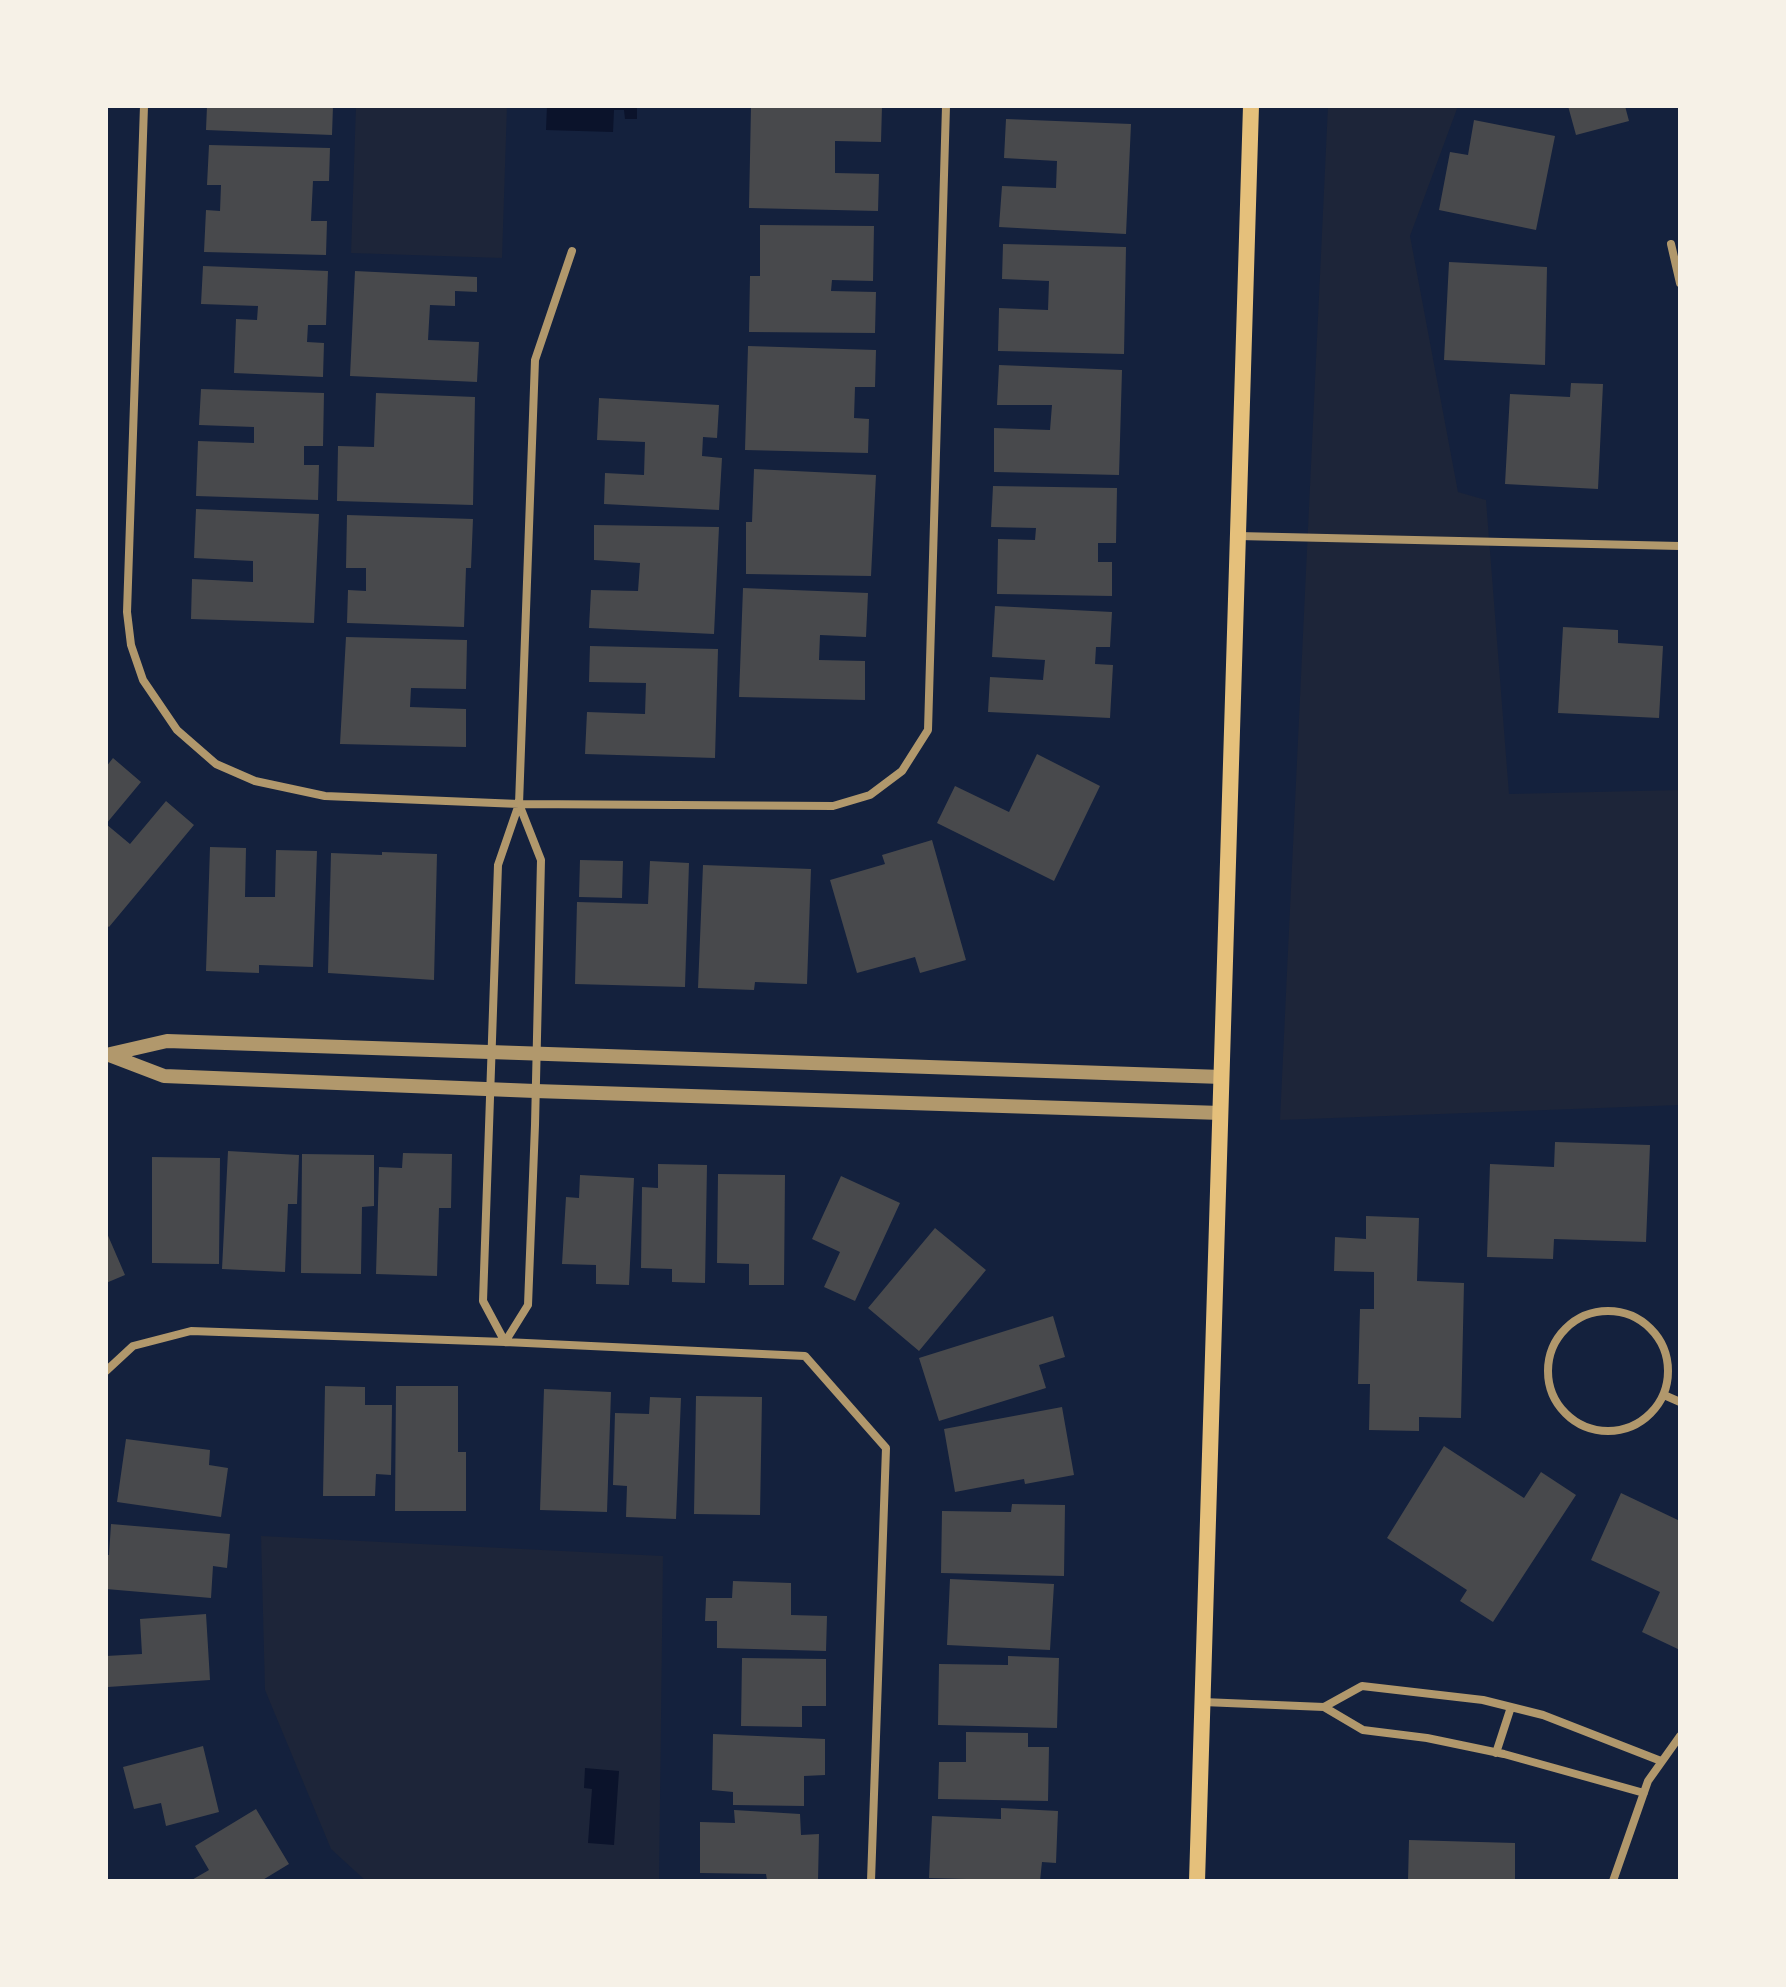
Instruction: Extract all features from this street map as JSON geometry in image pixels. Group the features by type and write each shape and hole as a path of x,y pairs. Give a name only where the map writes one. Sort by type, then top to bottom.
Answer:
{"main road":[{"path":"1197,1881 1251,106"}],"street":[{"path":"144,106 127,612 131,645 143,680 177,730 216,764 255,781 325,796 519,804 833,806 870,795 902,771 928,730 946,106"},
{"path":"1671,244 1680,283"},
{"path":"505,1342 483,1301 498,865 519,804 535,360 572,251"},
{"path":"1238,536 1680,546"},
{"path":"505,1342 528,1305 536,1072 541,860 519,804"},
{"path":"108,1055 167,1041 1222,1077"},
{"path":"108,1055 164,1076 492,1090 1221,1113"},
{"path":"1606,1310 1626,1313 1644,1322 1658,1337 1667,1355 1669,1375 1664,1395 1644,1421 1629,1428 1598,1431 1582,1426 1558,1406 1551,1391 1548,1359 1556,1340 1569,1324 1586,1314 1606,1310"},
{"path":"106,1371 133,1346 191,1331 805,1356 886,1448 871,1881"},
{"path":"1664,1395 1680,1402"},
{"path":"1324,1707 1362,1686 1429,1692 1543,1715 1661,1761"},
{"path":"1203,1702 1324,1707 1363,1730 1427,1738 1496,1753 1644,1793"},
{"path":"1496,1753 1511,1707"},
{"path":"1613,1881 1648,1781 1680,1736"}],"shaded area":[{"path":"356,106 507,106 502,258 351,253"},
{"path":"547,106 637,106 637,119 625,119 624,110 614,110 613,132 546,130"},
{"path":"1328,106 1458,106 1410,236 1458,492 1486,500 1509,794 1680,790 1680,1105 1280,1120"},
{"path":"261,1536 663,1556 659,1881 366,1881 331,1849 265,1690"},
{"path":"585,1768 619,1771 614,1845 588,1843 592,1789 584,1788"}],"building":[{"path":"207,106 333,106 332,135 206,130"},
{"path":"751,106 882,106 881,142 835,141 835,173 879,174 878,211 749,208"},
{"path":"1568,106 1625,106 1629,121 1576,135"},
{"path":"1006,119 1131,124 1126,234 999,227 1002,186 1056,188 1057,161 1004,158"},
{"path":"1474,120 1555,136 1536,230 1439,210 1450,152 1468,155"},
{"path":"209,145 330,148 329,181 313,181 311,221 327,221 326,255 204,252 206,210 220,211 221,185 207,185"},
{"path":"760,225 874,226 873,281 832,280 831,291 876,292 875,333 749,332 750,276 760,276"},
{"path":"1003,244 1126,247 1124,354 998,351 999,308 1048,310 1049,281 1002,279"},
{"path":"1449,262 1547,267 1545,365 1444,360"},
{"path":"203,266 328,271 326,325 308,325 307,342 324,343 323,377 234,373 236,319 257,320 258,306 201,304"},
{"path":"355,271 477,277 477,292 455,291 455,306 430,305 428,340 479,342 477,382 350,376"},
{"path":"748,346 876,350 875,387 855,387 854,418 869,419 868,453 745,450"},
{"path":"999,365 1122,370 1119,475 994,472 994,428 1050,430 1052,405 997,405"},
{"path":"1571,383 1603,384 1598,489 1505,484 1510,394 1570,397"},
{"path":"201,389 324,393 323,446 304,446 304,465 319,465 318,500 196,496 198,441 254,443 254,427 199,425"},
{"path":"376,393 475,397 473,505 337,501 338,446 374,447"},
{"path":"599,398 719,405 717,438 703,437 702,456 722,458 719,510 604,504 605,473 644,475 645,442 597,440"},
{"path":"754,469 876,475 871,576 746,574 746,522 752,522"},
{"path":"993,486 1117,488 1116,543 1098,543 1098,562 1112,562 1112,596 997,594 998,539 1035,540 1036,528 991,527"},
{"path":"196,509 319,514 314,623 191,619 192,579 253,582 253,561 194,558"},
{"path":"347,515 473,519 471,568 466,568 464,627 347,623 348,590 366,591 366,568 346,568"},
{"path":"594,525 719,527 714,634 589,628 591,590 638,591 640,563 594,560"},
{"path":"743,588 868,593 866,637 820,635 819,660 865,661 865,700 739,697"},
{"path":"995,606 1112,612 1110,647 1096,647 1095,664 1113,665 1110,718 988,712 990,677 1043,680 1045,660 992,657"},
{"path":"1563,627 1618,630 1618,643 1663,646 1659,718 1558,713"},
{"path":"346,637 467,640 466,689 411,688 410,707 466,709 466,747 340,744"},
{"path":"590,646 718,649 715,758 585,754 587,712 645,714 646,683 589,682"},
{"path":"1037,754 1100,786 1054,881 937,823 955,786 1009,812"},
{"path":"113,758 141,782 106,824 106,767"},
{"path":"166,801 194,825 109,927 106,925 106,824 130,844"},
{"path":"932,840 966,960 920,973 915,957 857,973 830,880 885,864 882,855"},
{"path":"210,847 246,848 245,897 275,897 276,850 317,851 313,967 259,965 259,973 206,971"},
{"path":"382,852 437,854 434,980 328,973 331,853 382,855"},
{"path":"580,860 623,861 622,898 579,897"},
{"path":"650,861 689,863 685,987 575,984 577,902 648,904"},
{"path":"703,865 811,869 807,984 755,982 754,990 698,988"},
{"path":"1555,1142 1650,1145 1646,1242 1554,1239 1553,1259 1487,1257 1490,1164 1554,1167"},
{"path":"228,1151 299,1155 297,1204 288,1204 285,1272 222,1269"},
{"path":"403,1153 452,1154 451,1208 439,1208 437,1276 376,1274 379,1167 402,1168"},
{"path":"302,1154 374,1155 374,1206 362,1207 361,1274 301,1273"},
{"path":"152,1157 220,1158 219,1264 152,1263"},
{"path":"658,1164 707,1165 705,1283 672,1282 672,1269 641,1268 642,1187 658,1188"},
{"path":"718,1174 785,1175 784,1285 749,1285 749,1264 717,1263"},
{"path":"580,1175 634,1178 629,1285 596,1284 596,1265 562,1264 566,1197 579,1198"},
{"path":"841,1176 900,1203 855,1301 824,1287 840,1252 812,1239"},
{"path":"1366,1216 1419,1218 1417,1281 1464,1283 1461,1418 1419,1417 1419,1431 1369,1430 1370,1384 1358,1384 1360,1309 1374,1309 1374,1272 1334,1271 1335,1237 1366,1239"},
{"path":"935,1228 986,1270 919,1351 868,1308"},
{"path":"106,1231 125,1275 106,1283"},
{"path":"1053,1316 1065,1357 1039,1365 1046,1388 939,1421 919,1358"},
{"path":"325,1386 365,1387 365,1405 392,1405 391,1475 376,1474 375,1496 323,1496"},
{"path":"396,1386 458,1386 458,1452 466,1452 466,1511 395,1511"},
{"path":"544,1389 611,1392 607,1512 540,1510"},
{"path":"696,1396 762,1397 760,1515 694,1514"},
{"path":"650,1397 681,1398 676,1519 626,1517 627,1486 613,1485 615,1413 649,1414"},
{"path":"1062,1407 1074,1475 1025,1484 1024,1479 955,1492 944,1429"},
{"path":"126,1439 210,1450 209,1465 228,1468 221,1517 117,1502"},
{"path":"1444,1446 1524,1498 1541,1472 1576,1495 1493,1622 1460,1601 1467,1590 1387,1538"},
{"path":"1621,1493 1680,1521 1680,1650 1642,1632 1660,1592 1591,1560"},
{"path":"1012,1504 1065,1505 1064,1576 941,1573 942,1511 1011,1512"},
{"path":"111,1524 230,1534 227,1568 213,1566 211,1598 106,1589 106,1555 109,1555"},
{"path":"950,1579 1054,1584 1050,1650 947,1645"},
{"path":"733,1581 791,1583 791,1615 827,1616 826,1651 717,1648 717,1621 705,1621 706,1598 732,1598"},
{"path":"206,1614 210,1680 108,1687 106,1656 142,1654 140,1619"},
{"path":"1008,1656 1059,1658 1057,1728 938,1725 939,1664 1008,1665"},
{"path":"742,1658 826,1659 826,1706 802,1706 802,1727 741,1726"},
{"path":"966,1732 1028,1733 1028,1747 1049,1747 1048,1801 938,1799 939,1762 966,1762"},
{"path":"713,1734 825,1739 825,1775 804,1776 804,1806 733,1805 733,1792 712,1790"},
{"path":"203,1746 219,1812 166,1826 161,1803 134,1809 123,1767"},
{"path":"1001,1808 1058,1811 1056,1863 1042,1862 1040,1881 929,1878 932,1816 1001,1819"},
{"path":"256,1809 289,1864 261,1881 190,1881 209,1870 195,1846"},
{"path":"734,1810 800,1814 801,1835 819,1834 818,1881 767,1880 766,1874 700,1873 700,1822 735,1823"},
{"path":"1409,1840 1515,1843 1515,1881 1408,1881"}]}
